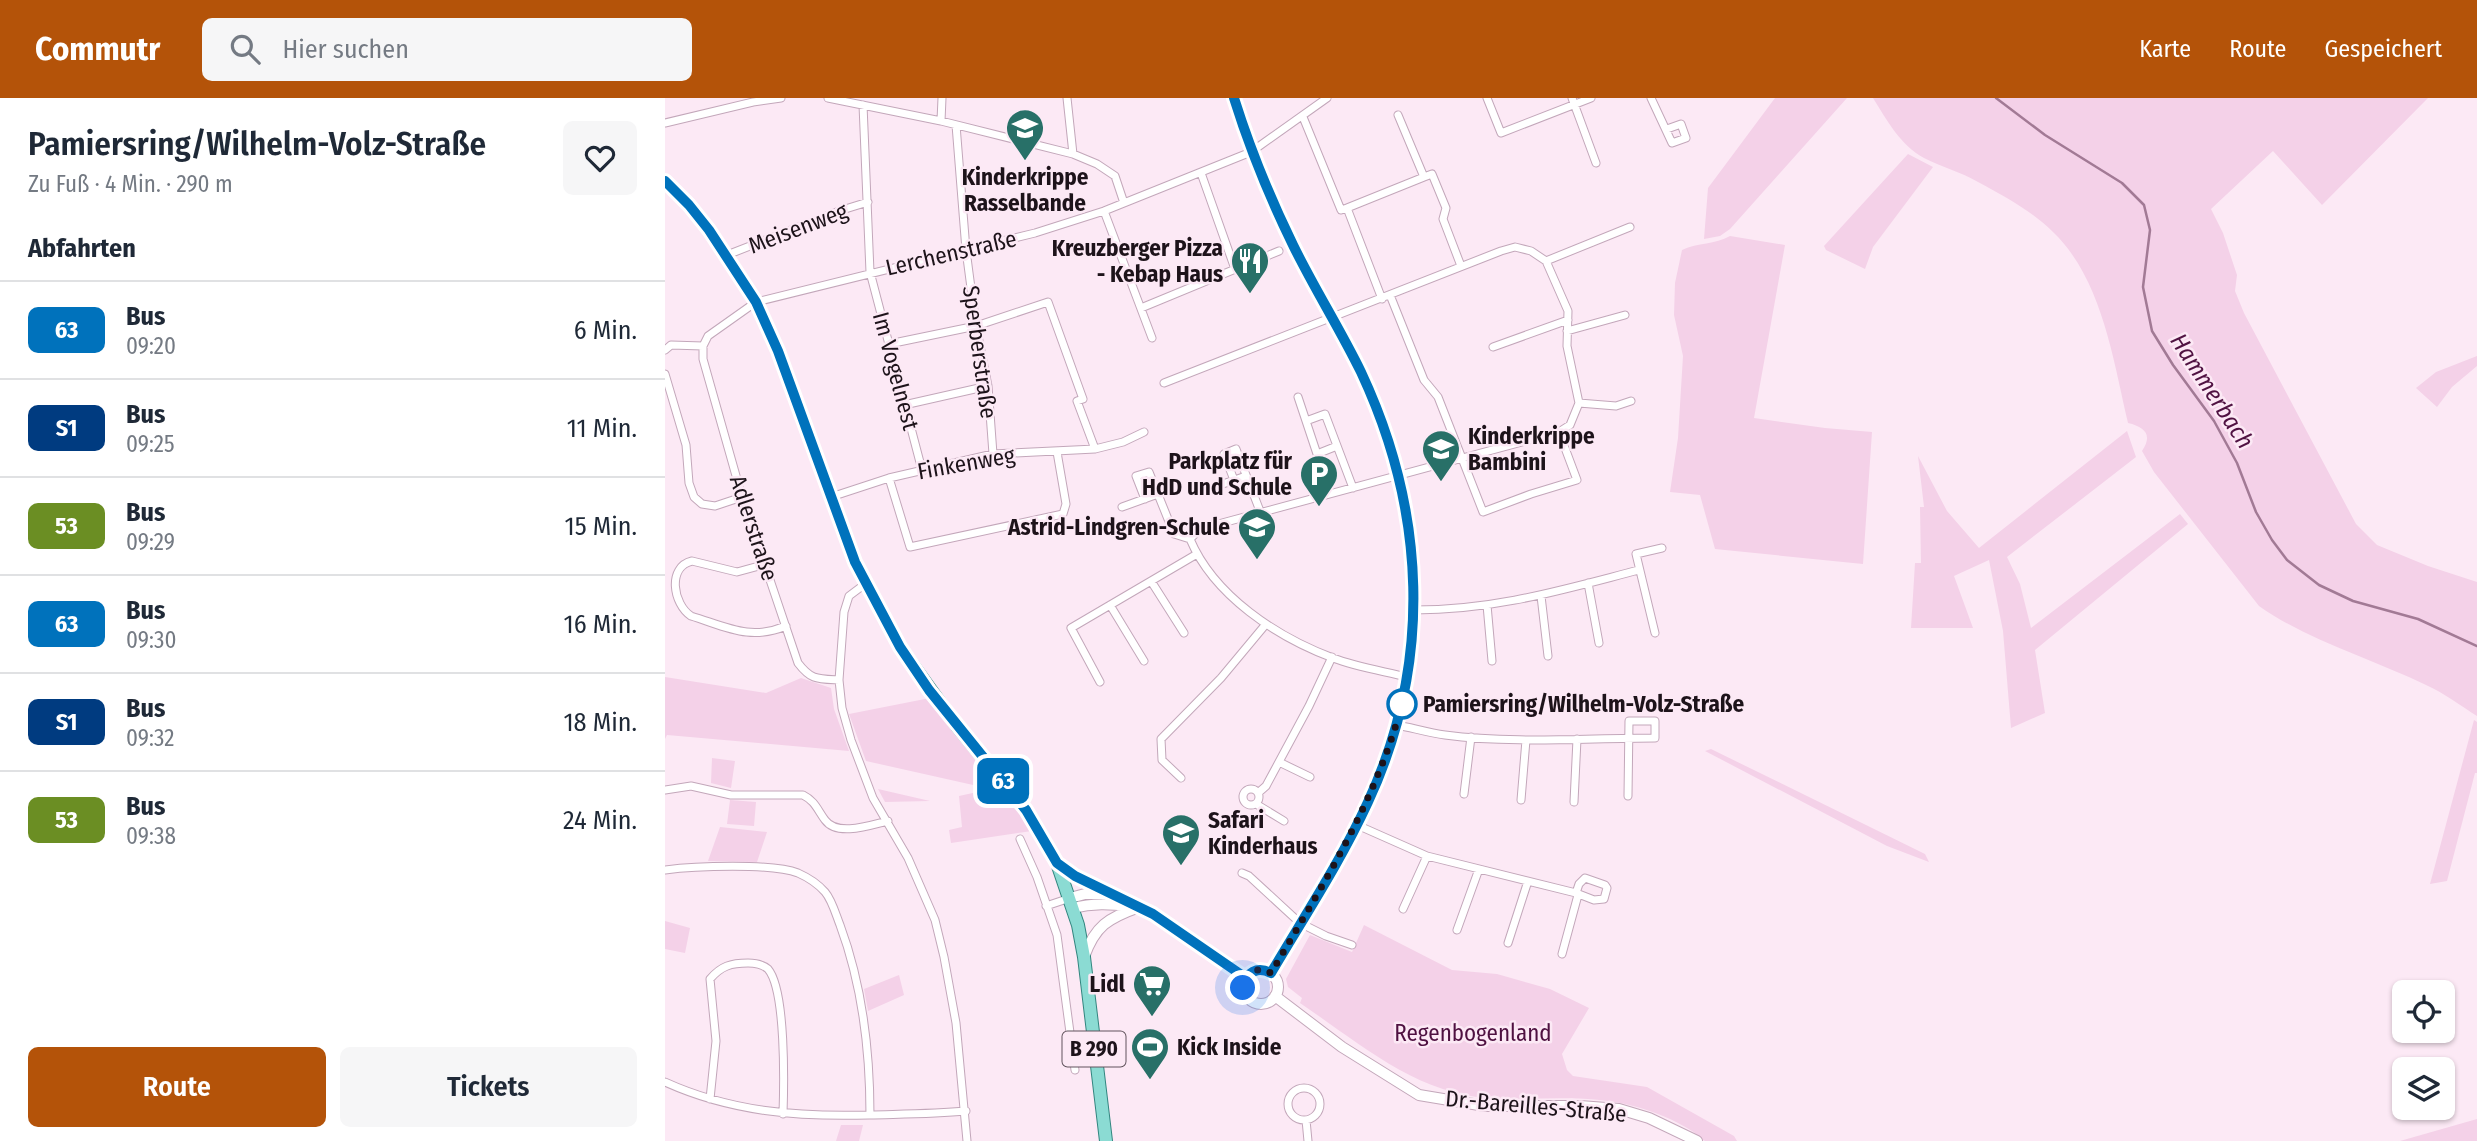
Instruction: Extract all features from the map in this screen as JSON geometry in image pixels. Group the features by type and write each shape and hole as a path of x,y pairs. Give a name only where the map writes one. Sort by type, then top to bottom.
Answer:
{"main road":[{"name":"B 290","path":"665,181 689,205 727,256 756,302 778,351 866,584 900,647 929,690 1026,810 1057,863 1072,903 1084,957 1106,1141"},
{"path":"1057,863 1075,876 1153,914 1246,978"},
{"path":"1072,903 1085,894 1104,894 1120,898"},
{"path":"1072,903 1139,908"},
{"path":"1084,957 1092,936 1103,925 1119,915 1139,908"},
{"path":"1254,970 1271,973 1278,986 1275,996 1262,1004 1252,1002 1244,994 1246,978 1254,970"},
{"name":"Dr.-Bareilles-Straße","path":"1275,996 1342,1047 1419,1094 1486,1106 1580,1106 1619,1109 1649,1118 1697,1141"}],"street":[{"path":"665,123 781,98"},
{"path":"828,98 941,121 1073,154 1097,164 1115,176 1124,203"},
{"path":"941,121 942,98"},
{"path":"1067,98 1073,154"},
{"path":"1234,98 1251,152 1293,245 1361,372 1381,422 1399,475 1412,549 1414,610 1407,677 1397,725 1357,825 1271,973"},
{"name":"Lerchenstraße","path":"703,346 708,336 719,326 756,302 1035,233 1104,211 1201,173 1251,152 1327,98"},
{"path":"1487,98 1501,134 1573,101 1591,98"},
{"path":"1651,98 1667,129"},
{"path":"1573,101 1596,163"},
{"name":"Im Vogelnest","path":"863,105 870,272 922,470"},
{"path":"1398,115 1423,177"},
{"path":"1303,117 1341,210 1432,174 1446,208 1443,219 1461,266"},
{"name":"Sperberstraße","path":"956,125 967,250 976,326 988,386 993,454"},
{"path":"1201,173 1235,269"},
{"name":"Meisenweg","path":"727,256 868,202"},
{"path":"1347,208 1382,299"},
{"path":"1104,211 1152,338"},
{"path":"1546,261 1630,227"},
{"path":"1164,383 1515,247 1531,251 1546,261 1569,311 1567,346 1580,403 1570,425 1559,432 1260,511 1200,529 1190,539"},
{"path":"1141,308 1279,251"},
{"path":"1390,295 1425,380 1438,397 1483,512 1577,480 1559,432"},
{"path":"889,344 976,326 1048,302 1083,399 1077,401 1094,449"},
{"path":"1567,331 1625,315"},
{"path":"1493,347 1568,320"},
{"path":"665,350 671,345 703,346"},
{"name":"Adlerstraße","path":"703,346 703,359 743,497 798,663 808,676 839,680"},
{"path":"665,374 686,445 689,483 694,497 702,504 715,506 743,497"},
{"path":"904,405 988,386"},
{"path":"1298,397 1317,454 1337,446"},
{"path":"1580,403 1616,406 1631,401"},
{"path":"1306,421 1325,414 1353,488"},
{"name":"Finkenweg","path":"831,497 890,478 993,454 1094,449 1123,442 1144,432"},
{"path":"1234,480 1224,454 1236,449 1260,511"},
{"path":"890,478 911,547 1063,514 1066,504 1057,452"},
{"path":"1145,499 1136,476 1149,472 1174,534 1190,539 1197,555 1233,597 1281,635 1332,657 1407,677"},
{"path":"1220,485 1246,476"},
{"path":"1122,508 1158,494"},
{"path":"1655,633 1636,554 1662,548"},
{"path":"1100,682 1071,628 1197,555"},
{"path":"766,564 737,572 692,562 685,563 678,568 675,578 677,596 691,616 752,634 769,634 786,626"},
{"path":"1414,610 1453,609 1541,596 1639,570"},
{"path":"1151,581 1184,633"},
{"path":"1588,583 1599,643"},
{"path":"866,584 849,596 844,612 839,680 842,708 873,798 925,892 935,920 956,1023 967,1141"},
{"path":"1541,596 1548,656"},
{"path":"1110,605 1144,662"},
{"path":"1487,605 1492,661"},
{"path":"1181,778 1162,760 1161,739 1221,678 1266,624"},
{"path":"1258,793 1266,786 1332,657"},
{"path":"1397,725 1444,735 1526,740 1629,738 1655,738 1655,721 1629,721 1631,728 1629,738 1628,796"},
{"path":"1464,794 1471,737"},
{"path":"1574,802 1577,739"},
{"path":"1521,800 1526,740"},
{"path":"1279,762 1310,777"},
{"path":"665,790 691,786 731,795 803,795 813,800 826,822 834,827 867,826 888,821"},
{"path":"1249,790 1258,793 1259,800 1256,804 1251,806 1246,803 1243,796 1249,790"},
{"path":"1256,804 1284,821"},
{"path":"1357,825 1427,856 1579,891 1562,954"},
{"path":"1020,839 1037,877 1057,935 1075,1070"},
{"path":"1403,909 1427,856"},
{"path":"665,870 687,867 778,869 798,873 825,892 853,959 870,1074 870,1115"},
{"path":"1457,930 1479,869"},
{"path":"1243,873 1300,923 1352,945"},
{"path":"1508,943 1528,881"},
{"path":"1046,906 1072,903"},
{"path":"710,1099 716,1041 710,979 718,970 733,963 761,964 776,984 783,1046 783,1114"},
{"path":"665,1082 746,1109 783,1114 840,1117 966,1111"},
{"path":"1303,1088 1313,1090 1320,1103 1318,1112 1306,1120 1296,1118 1288,1106 1290,1096 1303,1088"},
{"path":"1306,1120 1308,1141"}],"green space":[{"path":"1775,98 1847,98 1730,229 1720,236 1704,239 1708,188"},
{"path":"1873,98 2428,98 2322,205 2273,151 2211,209 2223,233 2237,275 2235,291 2244,313 2356,524 2377,545 2477,582 2477,716 2433,688 2318,639 2259,606 2154,472 2142,451 2147,436 2143,429 2128,423 2103,321 2094,296 2070,251 2045,224 2017,204 1972,178 1931,161 1908,147"},
{"path":"1908,154 1933,167 1873,247 1865,269 1826,250 1824,246"},
{"path":"1730,236 1785,245 1754,418 1872,432 1863,564 1715,549 1700,495 1670,492 1678,438 1683,356 1674,315 1675,283 1682,250"},
{"path":"2477,356 2477,366 2452,387 2437,407 2416,388 2436,372"},
{"path":"2127,431 2136,457 2007,557 2020,584 2031,628 2180,514 2188,524 2035,650 2045,713 2011,728 2003,631 1989,560 1954,576 1973,628 1911,628 1915,563 1921,563 1920,507 1924,507 1918,456 1947,511 1979,548"},
{"path":"665,677 766,693 801,678 831,688 834,709 849,751 667,735 665,739"},
{"path":"930,698 1009,797 1032,831 951,843 949,830 962,827 959,796 991,789 866,761 849,714"},
{"path":"2474,720 2477,722 2477,773 2447,881 2430,884"},
{"path":"1711,749 1925,854 1929,862 1887,846 1705,751"},
{"path":"712,758 735,761 731,788 711,783"},
{"path":"878,789 930,801 885,802"},
{"path":"730,800 756,802 754,826 727,824"},
{"path":"720,827 767,832 757,862 708,861"},
{"path":"665,921 690,928 685,953 665,949"},
{"name":"Regenbogenland","path":"1364,925 1452,970 1497,974 1550,989 1589,1008 1562,1054 1567,1070 1573,1076 1647,1087 1734,1136 1737,1141 1705,1141 1664,1116 1615,1102 1507,1099 1462,1094 1437,1087 1389,1064 1300,1003 1302,998 1288,987 1286,979 1310,935 1352,952"},
{"path":"899,975 904,995 868,1011 864,989"},
{"path":"2477,1119 2477,1141 2400,1141"},
{"path":"841,1125 863,1125 859,1141 836,1141"}],"waterway":[{"name":"Hammerbach","path":"1996,98 2045,135 2122,183 2144,205 2150,230 2143,287 2152,331 2214,421 2237,463 2256,512 2287,560 2319,585 2353,601 2418,619 2477,646"}],"bus line":[{"name":"63","path":"665,181 709,230 756,302 778,351 855,562 900,647 929,690 1026,810 1057,863 1075,876 1153,914 1246,978 1254,970 1271,973 1357,825 1385,761 1397,725 1407,677 1414,610 1414,566 1399,475 1381,422 1361,372 1293,245 1251,152 1234,98"}],"place":[{"name":"Kinderkrippe Rasselbande","path":"1025,162"},
{"name":"Kreuzberger Pizza - Kebap Haus","path":"1250,295"},
{"name":"Kinderkrippe Bambini","path":"1441,483"},
{"name":"Parkplatz für HdD und Schule","path":"1319,508"},
{"name":"Astrid-Lindgren-Schule","path":"1257,561"},
{"name":"Pamiersring/Wilhelm-Volz-Straße","path":"1402,704"},
{"name":"Safari Kinderhaus","path":"1181,867"},
{"name":"Lidl","path":"1152,1018"},
{"name":"Kick Inside","path":"1150,1081"}],"route":[{"path":"1243,988 1249,973 1254,970 1271,973 1357,825 1385,761 1402,704"}]}
